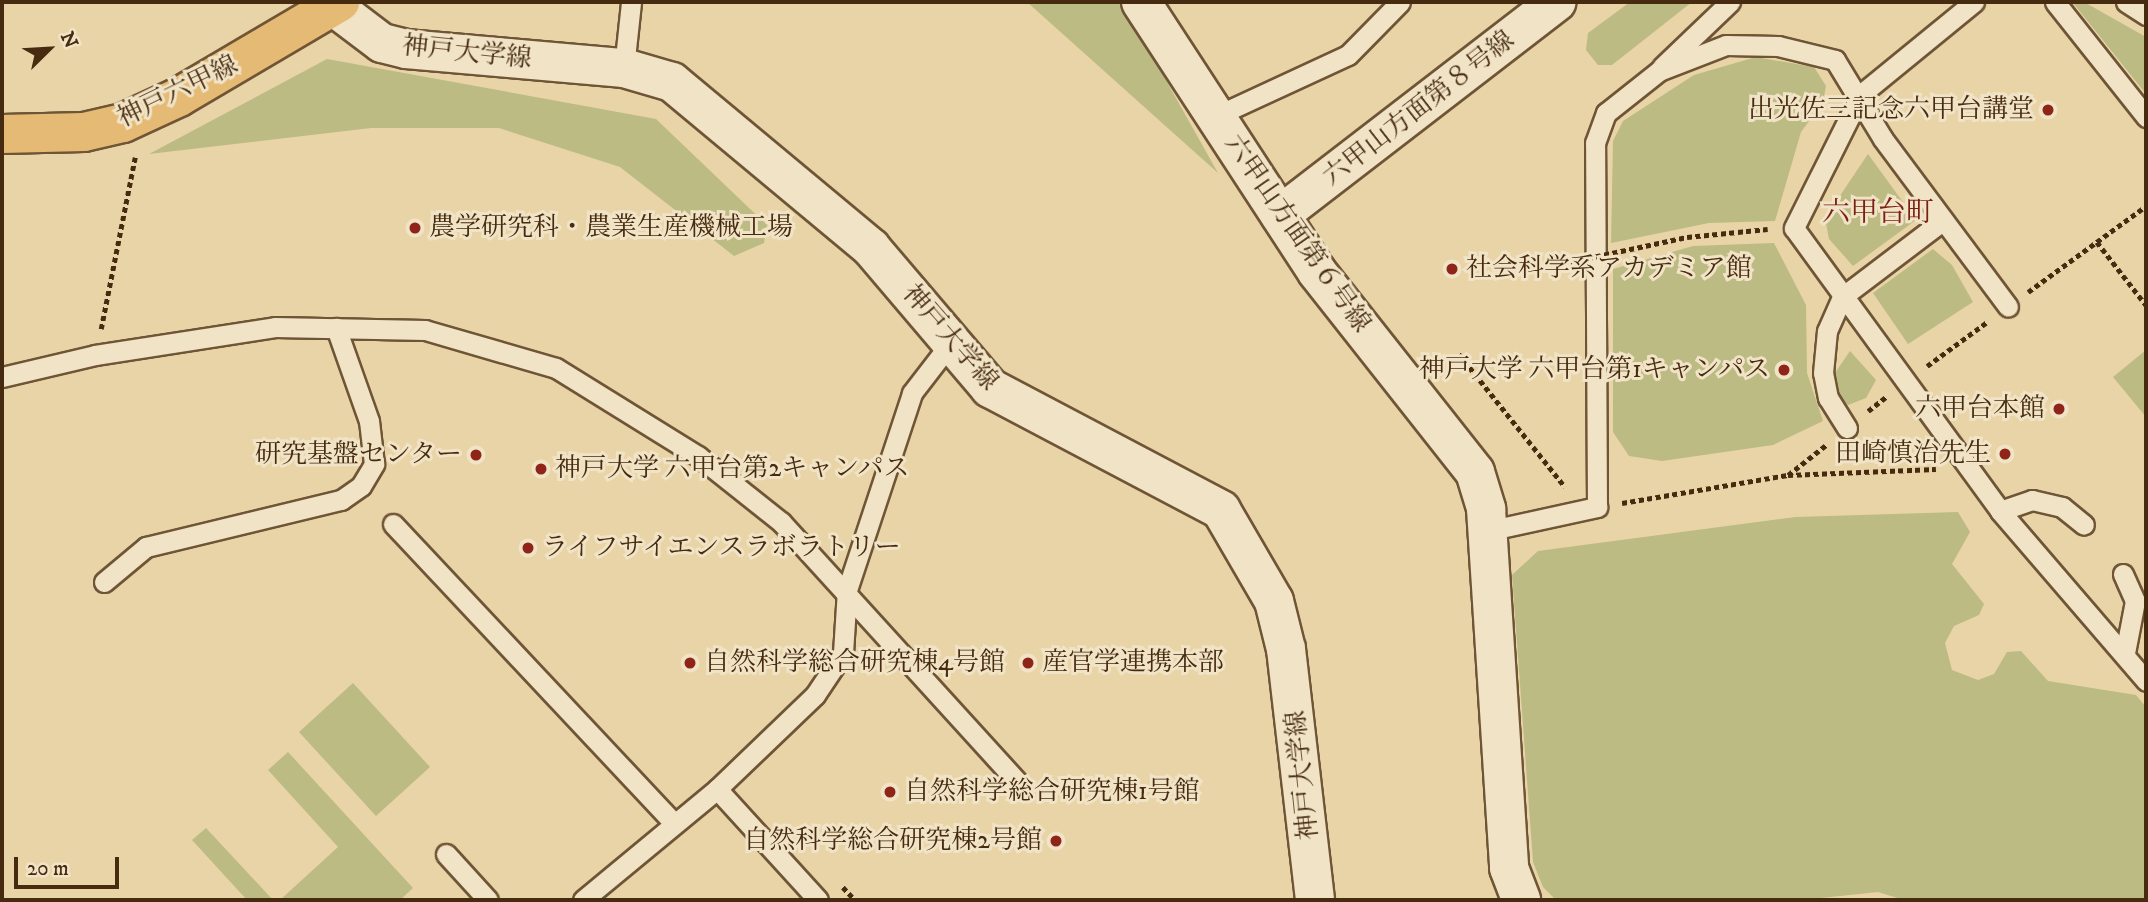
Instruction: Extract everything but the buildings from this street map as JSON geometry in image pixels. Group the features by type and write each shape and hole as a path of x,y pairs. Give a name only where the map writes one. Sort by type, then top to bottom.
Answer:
{"main road":[{"name":"神戸六甲線","path":"2,134 84,132 123,122 337,4"}],"street":[{"name":"六甲山方面第６号線","path":"1141,2 1280,215 1466,458 1480,485 1487,531"},
{"name":"六甲山方面第８号線","path":"1280,215 1557,2"},
{"name":"神戸大学線","path":"337,4 382,43 406,49 624,68 672,82 771,159 871,248 1011,404 1199,494 1237,529 1274,601 1286,649 1315,900"},
{"path":"1487,531 1509,867 1521,900"}],"lane":[{"path":"624,68 631,2"},
{"path":"1216,116 1348,55 1400,2"},
{"path":"1487,531 1597,507 1595,143 1606,113 1659,71 1730,2"},
{"path":"1974,2 1861,94 1794,228 1904,383 2000,511 2125,653 2146,681"},
{"path":"2054,2 2146,117"},
{"path":"2126,2 2146,15"},
{"path":"1659,71 1726,44 1778,46 1835,60 1861,94 1883,139 2008,307"},
{"path":"1847,428 1828,398 1823,373 1828,331 1842,297 1942,221"},
{"path":"2,377 95,355 275,327 425,330 556,368 698,456 781,522 847,590 1017,781"},
{"path":"104,582 146,547 341,500 361,486 374,464 369,421 336,328"},
{"path":"583,900 717,789 815,695 843,653 847,590 912,393 952,341"},
{"path":"2000,511 2032,500 2062,507 2084,526"},
{"path":"393,524 674,823"},
{"path":"2123,574 2135,601 2125,653"},
{"path":"717,789 818,900"},
{"path":"446,855 488,900"}],"path":[{"path":"95,355 138,165 123,122"},
{"path":"1788,475 1904,383 2146,206"},
{"path":"1546,267 1687,237 1794,228"},
{"path":"2097,242 2146,305"},
{"path":"1459,354 1583,510"},
{"path":"1632,502 1788,475 1967,467"}],"shaded area":[{"path":"1027,2 1122,2 1218,173"},
{"path":"1630,2 1692,2 1612,65 1598,65 1586,50 1588,33"},
{"path":"2084,2 2146,37 2146,94 2073,3"},
{"path":"1756,57 1814,67 1826,86 1823,102 1801,132 1775,221 1709,223 1611,243 1613,141 1623,121 1694,75"},
{"path":"327,59 656,119 767,225 764,243 734,256 620,167 499,128 371,128 149,154"},
{"path":"1868,154 1916,220 1853,266 1829,239 1825,218"},
{"path":"1774,243 1806,305 1807,373 1823,421 1773,445 1662,461 1629,456 1613,432 1613,269 1693,246"},
{"path":"1933,249 1952,265 1973,302 1908,344 1873,293"},
{"path":"2146,350 2146,417 2113,377"},
{"path":"1850,351 1876,380 1866,398 1848,405 1837,395 1835,373"},
{"path":"1958,512 1970,532 1952,564 1984,604 1979,615 1954,626 1945,643 1952,670 1978,680 1994,674 2007,652 2021,651 2048,681 2136,695 2146,707 2146,900 1904,900 1878,892 1802,900 1556,900 1543,887 1533,862 1512,575 1538,551 1796,517"},
{"path":"353,683 430,767 376,816 299,732"},
{"path":"288,752 413,888 400,900 280,900 338,847 268,770"},
{"path":"206,828 273,900 247,900 192,840"}],"place":[{"name":"出光佐三記念六甲台講堂","path":"2048,110"},
{"name":"農学研究科・農業生産機械工場","path":"415,228"},
{"name":"社会科学系アカデミア館","path":"1452,269"},
{"name":"神戸大学 六甲台第1キャンパス","path":"1784,370"},
{"name":"六甲台本館","path":"2059,409"},
{"name":"田崎慎治先生","path":"2005,454"},
{"name":"研究基盤センター","path":"476,455"},
{"name":"神戸大学 六甲台第2キャンパス","path":"541,469"},
{"name":"ライフサイエンスラボラトリー","path":"528,548"},
{"name":"自然科学総合研究棟4号館","path":"690,663"},
{"name":"産官学連携本部","path":"1028,663"},
{"name":"自然科学総合研究棟1号館","path":"890,792"},
{"name":"自然科学総合研究棟2号館","path":"1056,841"}],"district":[{"name":"六甲台町","path":"1878,213"}]}
